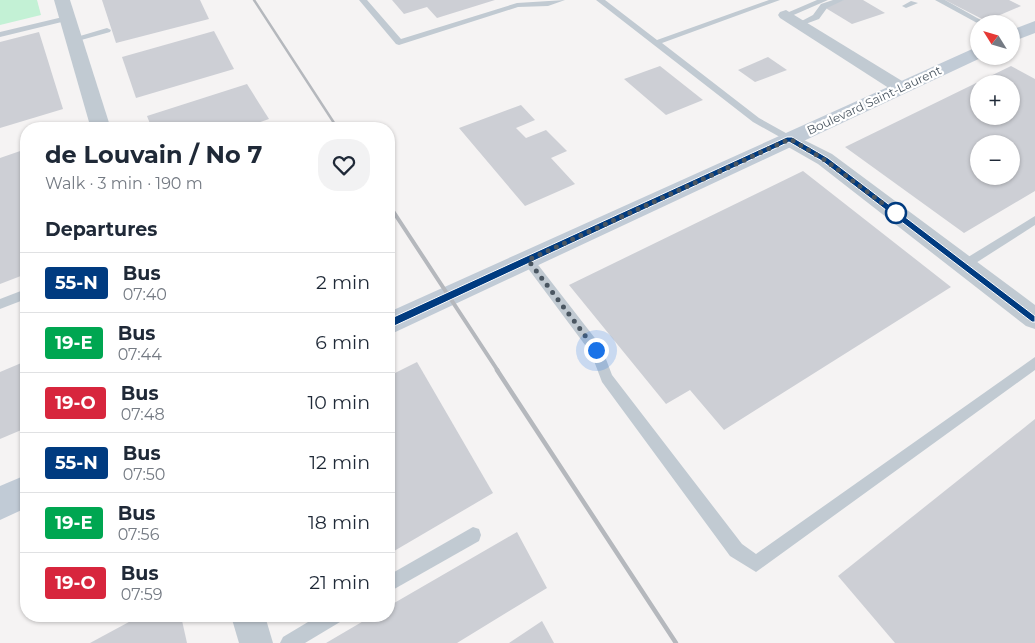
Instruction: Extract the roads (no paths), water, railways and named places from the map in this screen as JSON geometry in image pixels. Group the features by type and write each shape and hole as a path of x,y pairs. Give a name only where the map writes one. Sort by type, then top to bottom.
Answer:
{"main road":[{"path":"1020,34 1035,26"},
{"name":"Boulevard Saint-Laurent","path":"395,321 970,56"},
{"path":"0,503 20,494"}],"street":[{"path":"62,0 99,122"},
{"path":"793,20 901,88"},
{"path":"790,139 825,160 1035,319"},
{"path":"250,622 256,643"}],"lane":[{"path":"363,0 399,42 517,6 548,4 561,0"},
{"path":"600,0 756,120 790,139"},
{"path":"656,43 776,0"},
{"path":"793,20 824,0"},
{"path":"793,20 816,17 824,6 840,0"},
{"path":"939,0 970,17"},
{"path":"0,35 67,18"},
{"path":"74,39 106,30"},
{"path":"964,265 1035,220"},
{"path":"528,260 596,350 607,378 736,550 756,564 1035,363"},
{"path":"0,304 20,292"},
{"path":"395,580 473,535"},
{"path":"289,643 324,622"}],"railway":[{"path":"254,0 333,122"},
{"path":"395,214 498,371"},
{"path":"497,370 676,643"}]}
